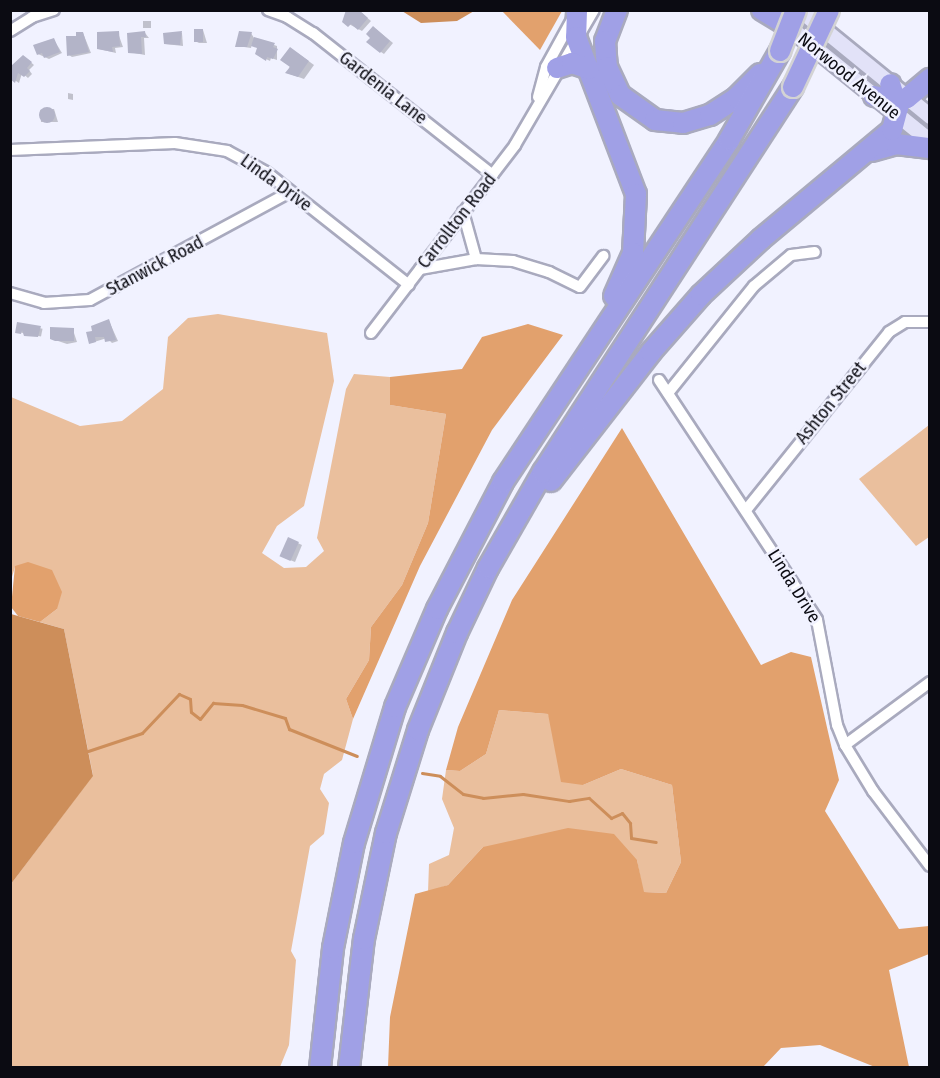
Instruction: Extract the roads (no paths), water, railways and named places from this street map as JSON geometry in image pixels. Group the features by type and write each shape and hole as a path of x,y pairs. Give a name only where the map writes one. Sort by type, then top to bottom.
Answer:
{"highway":[{"path":"617,10 605,40 612,80 631,106 655,120 683,123 710,116 736,99 772,62"},
{"path":"320,1068 328,984 344,890 363,809 396,707 437,609 485,513 569,381 729,140 772,62 793,15 762,10"},
{"path":"348,1068 364,939 396,798 430,697 488,568 543,472 793,87 829,10"},
{"path":"569,381 622,280 633,253 637,225 633,178 576,37 583,11"},
{"path":"557,68 572,63 589,69"},
{"path":"874,96 898,99 930,79"},
{"path":"488,568 651,352 701,295 761,239 892,130 898,99"},
{"path":"864,154 896,144 930,148"}],"main road":[{"name":"Norwood Avenue","path":"768,10 793,15 898,99 930,116"},
{"name":"Norwood Avenue","path":"793,15 874,96"},
{"name":"Norwood Avenue","path":"898,99 930,141"}],"street":[{"path":"10,31 32,17 54,10"},
{"name":"Gardenia Lane","path":"268,10 287,17 313,33 493,175"},
{"name":"Carrollton Road","path":"537,104 546,67 583,11"},
{"name":"Carrollton Road","path":"371,333 515,145 576,37"},
{"name":"Linda Drive","path":"10,150 175,143 210,146 249,161 409,285"},
{"name":"Stanwick Road","path":"10,293 44,303 90,300 290,192"},
{"path":"463,212 476,259"},
{"path":"668,393 754,286 791,255 815,252"},
{"path":"420,269 476,259 530,265 580,287 603,256"},
{"name":"Ashton Street","path":"746,510 889,332 904,322 930,322"},
{"name":"Linda Drive","path":"659,380 817,620 837,725 845,745 873,791 930,866"},
{"path":"845,745 930,682"}],"waterway":[{"path":"88,751 142,733 179,694 190,699 191,712 200,719 213,703 242,705 285,718 289,729 357,756"},
{"path":"422,773 440,776 463,794 483,798 523,794 569,801 589,798 611,818 622,813 630,823 631,838 656,842"}]}
